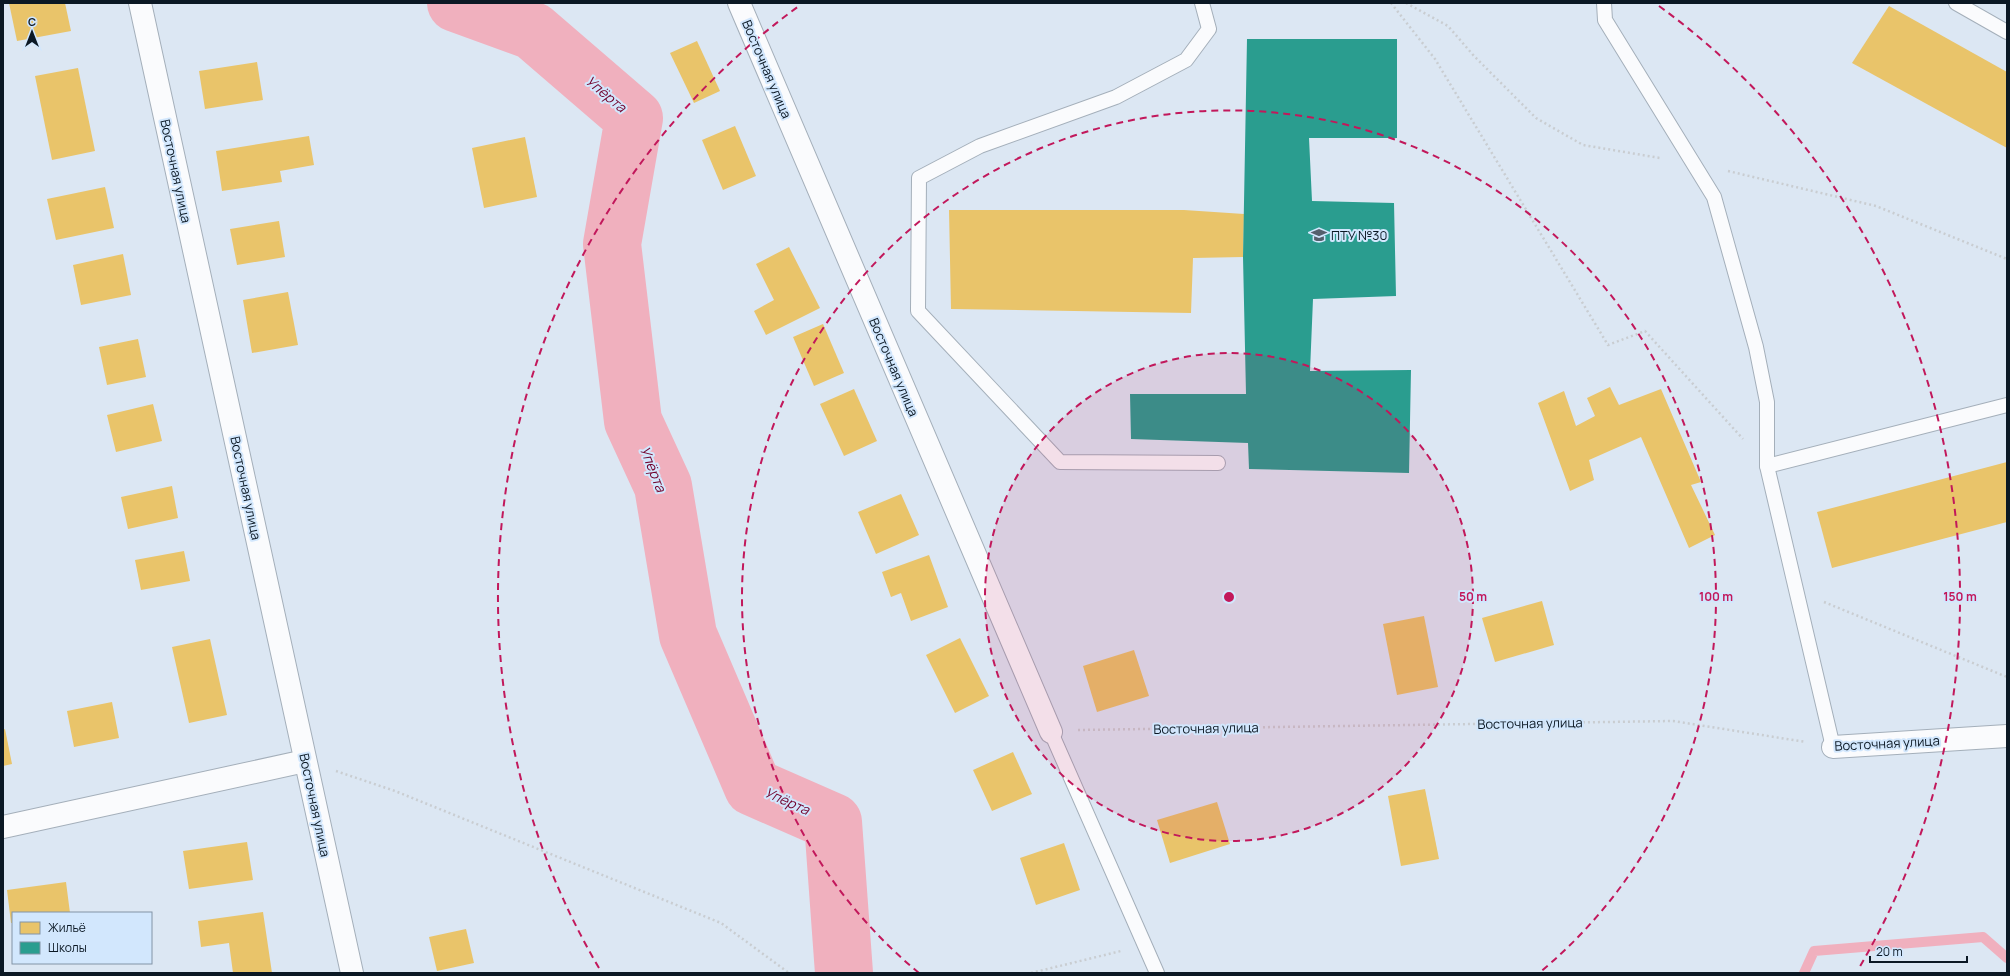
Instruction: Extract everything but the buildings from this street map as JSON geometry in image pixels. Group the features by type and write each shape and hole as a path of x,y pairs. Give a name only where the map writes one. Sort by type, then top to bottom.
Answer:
{"street":[{"name":"Восточная улица","path":"140,3 352,973"},
{"name":"Восточная улица","path":"739,3 1051,731"},
{"name":"Восточная улица","path":"1833,746 2007,736"},
{"path":"3,827 306,761"}],"lane":[{"path":"1202,3 1209,29 1186,60 1116,98 980,146 919,178 918,311 1060,462 1218,464"},
{"path":"1604,3 1605,20 1714,197 1759,361 1767,402 1767,466 1833,746"},
{"path":"1956,3 2007,32"},
{"path":"1767,466 2007,405"},
{"path":"1051,731 1157,973"}],"path":[{"path":"1391,3 1435,59 1608,345 1645,331 1767,466"},
{"path":"1796,590 2007,677"},
{"name":"Восточная улица","path":"1051,731 1673,720 1833,746"},
{"path":"306,761 396,791 721,923 788,973"},
{"path":"1031,973 1145,945"}],"waterway":[{"name":"Упёрта","path":"456,3 533,31 634,118 612,244 633,421 663,486 688,635 753,787 833,822 844,973"},
{"path":"1804,973 1814,951 1983,937 2007,958"}],"place":[{"name":"ПТУ №30","path":"1319,235"}]}
